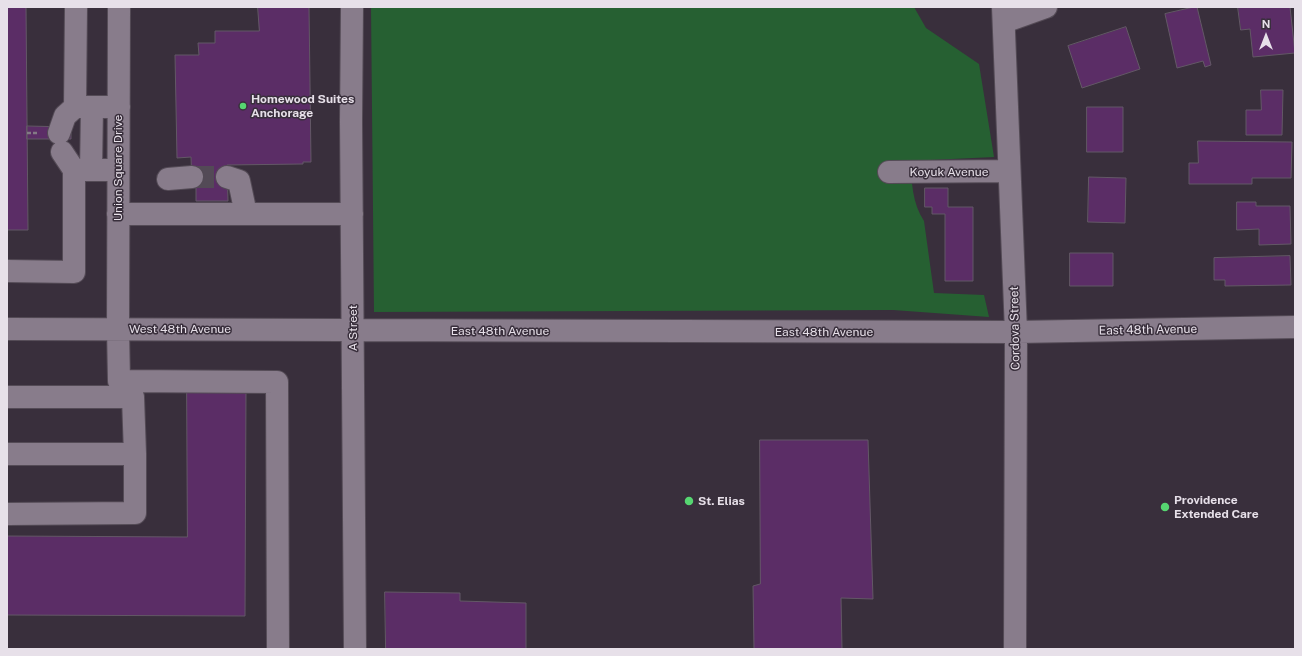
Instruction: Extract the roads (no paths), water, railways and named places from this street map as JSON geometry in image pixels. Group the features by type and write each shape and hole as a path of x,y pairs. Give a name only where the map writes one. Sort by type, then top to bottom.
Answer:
{"street":[{"path":"7,271 74,272 83,170 84,107 76,7"},
{"name":"Union Square Drive","path":"119,7 119,381"},
{"name":"A Street","path":"352,7 355,649"},
{"path":"1004,14 1046,7"},
{"name":"Cordova Street","path":"1004,14 1016,332 1015,649"},
{"path":"83,170 60,142 64,116 84,107 119,107"},
{"path":"83,170 118,170"},
{"name":"Koyuk Avenue","path":"888,172 1009,171"},
{"path":"168,179 192,177"},
{"path":"227,177 239,181 246,214"},
{"path":"118,214 352,214"},
{"name":"East 48th Avenue","path":"353,331 1016,332 1295,327"},
{"name":"West 48th Avenue","path":"7,329 353,331"},
{"path":"7,514 135,513 133,397 119,381"},
{"path":"119,381 277,382 278,649"},
{"path":"7,397 133,397"},
{"path":"7,454 134,454"}],"tunnel":[{"path":"192,177 227,177"}],"place":[{"name":"Homewood Suites Anchorage","path":"243,106"},
{"name":"St. Elias","path":"689,501"},
{"name":"Providence Extended Care","path":"1165,507"}]}
